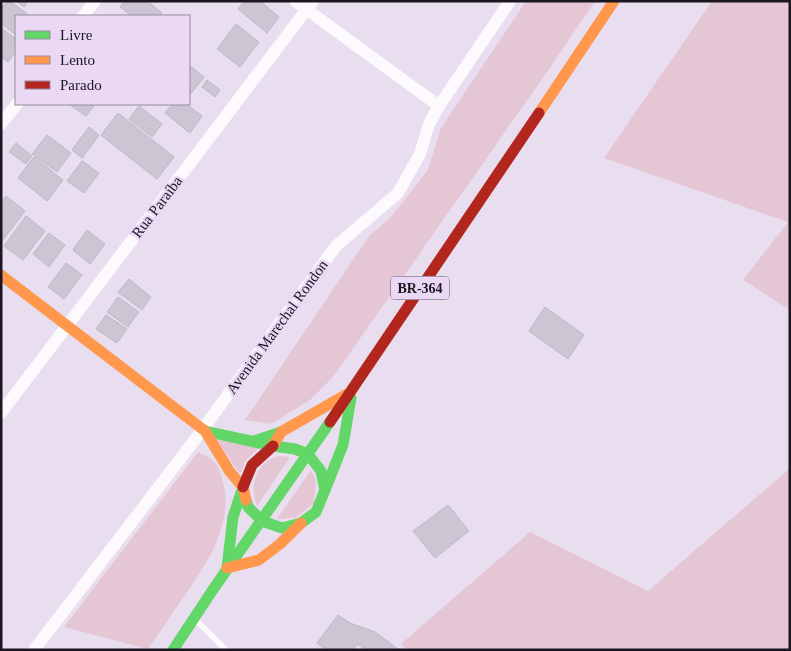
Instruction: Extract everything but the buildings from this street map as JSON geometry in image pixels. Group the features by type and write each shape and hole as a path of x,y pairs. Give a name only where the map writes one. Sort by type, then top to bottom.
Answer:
{"main road":[{"name":"BR-364","path":"174,650 228,568 352,391 614,1"},
{"path":"1,274 204,430 230,472 243,487 248,507 262,522 282,528 301,523"},
{"path":"254,441 281,432 352,391"},
{"path":"281,432 273,446 252,465 236,502 232,517 228,568 259,560 316,512 343,445 352,391"},
{"path":"204,430 273,446 295,449 308,454 321,471 325,490"},
{"path":"230,472 236,502"}],"street":[{"path":"84,15 94,1"},
{"path":"295,1 310,6 439,106"},
{"name":"Avenida Marechal Rondon","path":"34,650 204,430 336,246 398,193 420,154 429,124 439,106 510,1"},
{"name":"Rua Paraíba","path":"1,413 310,6"},
{"path":"1,124 16,105"}],"lane":[{"path":"195,618 226,650"}],"shaded area":[{"path":"526,1 595,1 333,377 310,400 271,424 245,420 369,236 391,217 428,170 441,128"},
{"path":"712,1 790,1 790,310 743,280 788,222 604,158"},
{"path":"215,437 259,448 246,460 240,474"},
{"path":"198,452 209,457 218,466 223,482 225,514 216,544 209,558 148,649 64,627"},
{"path":"279,456 290,457 257,506 254,490 256,475 265,463"},
{"path":"790,468 790,650 408,650 401,644 530,532 648,591"},
{"path":"311,470 316,480 314,503 295,518 277,519"}],"traffic: fast":[{"path":"325,490 343,445 351,398"},
{"path":"173,650 330,422"},
{"path":"205,431 295,449 308,454 321,471 325,490 316,512 301,523 282,528 262,521 248,507 246,500"},
{"path":"254,441 281,432"},
{"path":"227,568 233,517 243,487"}],"traffic: slow":[{"path":"539,113 614,1"},
{"path":"1,275 205,431 230,472 243,487 246,500"},
{"path":"273,446 281,432 347,394"},
{"path":"227,568 259,560 280,544 301,523"}],"traffic: jam":[{"path":"330,422 539,113"},
{"path":"243,487 252,465 273,446"}]}
